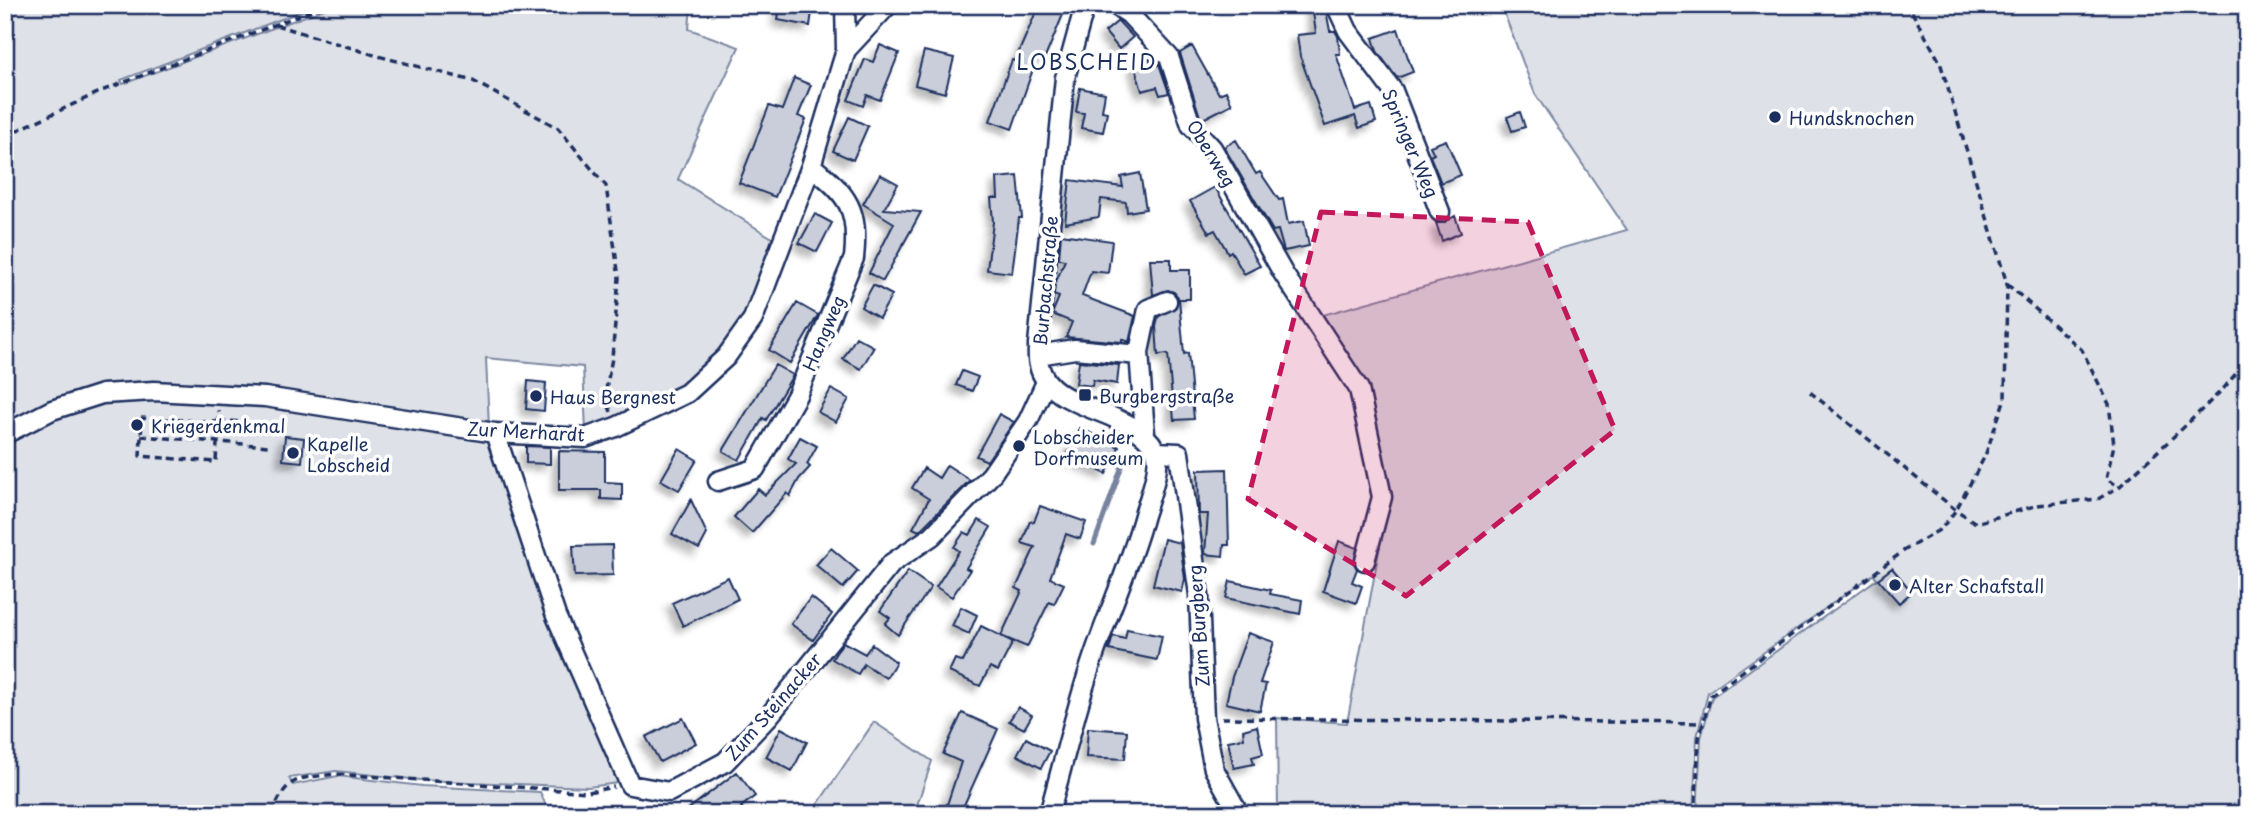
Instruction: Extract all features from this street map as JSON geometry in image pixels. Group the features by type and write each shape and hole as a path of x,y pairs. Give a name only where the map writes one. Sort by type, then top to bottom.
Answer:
{"street":[{"path":"845,5 846,50"},
{"name":"Zur Merhardt","path":"5,434 52,410 102,394 154,391 265,397 495,433 585,438 616,427 687,393 726,357 753,319 811,166 846,50 888,5"},
{"name":"Burbachstraße","path":"1046,382 1039,366 1038,355 1065,78 1085,5"},
{"name":"Oberweg","path":"1115,5 1129,15 1169,57 1191,125 1212,148 1283,273 1359,389 1382,496 1365,561"},
{"name":"Springer Weg","path":"1336,5 1348,32 1393,91 1440,212"},
{"name":"Hangweg","path":"718,481 755,469 797,395 855,258 857,236 853,209 834,183 811,166"},
{"path":"1049,814 1094,656 1138,537 1156,474 1157,452 1145,434 1139,355 1148,309 1167,301"},
{"path":"1038,355 1075,349 1139,355"},
{"path":"1046,382 1061,396 1091,407 1145,434"},
{"name":"Zum Steinacker","path":"630,785 669,792 725,762 769,716 892,563 932,536 991,475 1028,421 1046,382"},
{"path":"495,433 556,616 630,785"},
{"name":"Zum Burgberg","path":"1157,452 1179,453 1199,595 1204,718 1214,769 1238,814"}],"path":[{"path":"5,136 104,90 326,5"},
{"path":"1695,814 1699,738 1711,695 1905,550 1941,528 1956,510 1985,456 2004,398 2007,284 1940,62 1908,5"},
{"path":"276,26 473,81 558,128 606,186 620,278 612,358 605,395 616,427"},
{"path":"2007,284 2082,350 2109,404 2114,444 2106,479 2119,487"},
{"path":"1810,391 1956,510 1976,523 2038,505 2098,499 2119,487 2247,365"},
{"path":"220,401 218,421 216,461 140,456 142,418 218,421 271,425"},
{"path":"141,436 269,446"},
{"path":"1204,718 1703,723"},
{"path":"272,814 281,791 297,779 337,774 588,792 630,785"}],"highlighted area":[{"path":"1321,212 1528,222 1615,430 1406,596 1248,499"}],"shaded area":[{"path":"5,5 318,5 121,80 123,84 335,5 691,5 689,29 739,47 678,179 777,241 750,318 685,391 586,431 583,367 486,358 489,428 157,386 5,432"},
{"path":"1501,5 2247,5 2247,814 1697,814 1701,738 1712,697 1877,579 1874,574 1708,692 1697,737 1693,814 1278,814 1277,718 1347,723 1389,497 1362,386 1319,316 1627,230 1535,94"},
{"path":"103,397 272,405 492,436 626,782 588,787 420,780 336,771 289,778 293,785 338,776 422,786 540,792 550,814 5,814 5,440"},
{"path":"874,722 932,761 914,814 811,814"}],"building":[{"path":"780,5 813,5 810,26 778,20"},
{"path":"1039,5 1067,5 1045,58 1038,55 1012,129 990,121 1012,60 1015,61"},
{"path":"1312,5 1325,5 1330,31 1335,31 1338,36 1340,54 1336,54 1355,110 1371,105 1376,122 1359,128 1355,116 1325,126 1300,56 1297,35 1316,33"},
{"path":"1118,21 1133,37 1119,49 1105,32"},
{"path":"1398,29 1413,72 1397,78 1377,51 1373,38"},
{"path":"880,45 899,53 880,100 867,95 863,106 848,100 865,59 873,62"},
{"path":"1192,46 1219,94 1226,91 1232,104 1201,120 1180,53"},
{"path":"924,51 954,58 945,93 915,85"},
{"path":"1150,59 1153,68 1159,64 1169,93 1160,95 1157,87 1142,91 1134,64"},
{"path":"794,78 811,85 798,116 806,119 775,197 739,183 769,106 782,110"},
{"path":"1080,88 1105,93 1102,111 1107,112 1103,132 1081,128 1084,113 1076,112"},
{"path":"1520,112 1525,127 1512,131 1507,117"},
{"path":"849,117 868,126 853,160 833,151"},
{"path":"1236,140 1256,174 1260,172 1279,200 1283,199 1288,224 1304,221 1309,246 1284,251 1278,230 1273,231 1224,147"},
{"path":"1446,140 1461,175 1441,183 1430,156 1434,154 1430,146"},
{"path":"1140,173 1146,209 1127,212 1126,202 1101,199 1099,217 1065,223 1070,180 1123,187 1121,177"},
{"path":"880,174 898,184 884,209 921,212 883,281 869,273 894,223 863,204"},
{"path":"1018,176 1022,218 1019,218 1012,273 987,270 993,222 991,198 998,198 997,178"},
{"path":"1215,187 1260,266 1244,274 1215,230 1209,233 1190,201"},
{"path":"815,214 832,223 817,252 799,243"},
{"path":"1455,216 1461,233 1442,241 1436,223 1443,223"},
{"path":"1061,234 1112,241 1108,273 1091,271 1082,296 1135,316 1129,342 1122,339 1122,342 1066,337 1072,322 1052,314 1059,297 1054,295 1055,284 1065,260 1059,259"},
{"path":"1150,259 1171,259 1171,270 1190,270 1190,299 1179,299 1184,354 1188,353 1194,419 1174,420 1168,354 1158,355 1156,327 1158,317 1176,307 1178,297 1168,290 1153,295"},
{"path":"873,285 892,295 879,318 861,307"},
{"path":"797,303 818,315 790,363 769,350"},
{"path":"856,337 874,347 861,369 843,359"},
{"path":"1079,361 1119,365 1117,384 1093,380 1092,386 1076,384"},
{"path":"775,365 793,375 766,420 763,418 739,460 723,451"},
{"path":"962,371 978,377 972,391 956,385"},
{"name":"Haus Bergnest","path":"528,381 546,383 544,411 526,409"},
{"path":"831,389 849,399 836,422 818,412"},
{"path":"999,414 1014,422 987,461 976,456"},
{"path":"1080,428 1119,447 1106,474 1067,455"},
{"name":"Kapelle Lobscheid","path":"285,436 304,438 302,462 283,460"},
{"path":"800,437 817,446 807,464 810,467 799,479 790,496 787,493 752,533 734,517 758,489 765,495 796,464 788,459"},
{"path":"526,446 550,447 550,464 526,463"},
{"path":"679,449 697,460 679,490 661,480"},
{"path":"559,451 605,452 605,482 622,483 622,500 601,499 601,490 559,490"},
{"path":"947,465 970,480 919,531 913,528 929,499 912,488 924,468 939,478"},
{"path":"1227,469 1229,545 1224,545 1223,556 1205,554 1208,514 1199,514 1198,470"},
{"path":"691,500 707,534 699,549 672,534"},
{"path":"1040,506 1086,522 1080,539 1066,534 1050,578 1064,584 1054,604 1049,602 1027,647 1001,636 1022,591 1016,588 1035,547 1022,543 1030,521 1034,522"},
{"path":"979,520 991,527 966,568 970,570 952,597 936,587 959,551 954,547 964,532 970,535"},
{"path":"1164,539 1180,543 1185,579 1182,592 1153,585"},
{"path":"1339,541 1357,548 1354,563 1357,569 1352,582 1362,586 1356,603 1323,591"},
{"path":"612,545 613,575 575,576 573,546"},
{"path":"831,548 858,571 843,588 816,565"},
{"name":"Alter Schafstall","path":"1892,568 1912,592 1899,603 1878,579"},
{"path":"908,571 931,587 898,635 885,624 890,618 880,611"},
{"path":"728,577 738,599 683,626 672,603"},
{"path":"1230,581 1271,590 1270,594 1302,600 1300,614 1226,598"},
{"path":"811,597 832,614 813,640 791,624"},
{"path":"961,607 977,615 969,634 952,626"},
{"path":"981,626 1013,642 998,671 990,667 980,686 949,672 955,659 963,662"},
{"path":"1127,629 1162,636 1157,660 1109,650 1113,636 1125,639"},
{"path":"1248,633 1274,642 1260,683 1266,684 1260,711 1226,703"},
{"path":"843,642 865,654 872,644 896,662 886,678 864,664 858,674 832,659"},
{"path":"1018,707 1032,715 1024,729 1009,721"},
{"path":"962,713 998,729 960,814 944,814 961,762 943,754"},
{"path":"683,718 696,743 660,762 646,737"},
{"path":"1257,726 1263,754 1252,757 1254,764 1234,768 1228,741 1244,738 1243,730"},
{"path":"781,728 807,742 792,771 766,757"},
{"path":"1088,728 1127,731 1125,759 1086,757"},
{"path":"1026,738 1050,751 1041,768 1017,755"},
{"path":"737,772 755,796 741,807 747,814 682,814"}],"waterway":[{"path":"1094,544 1123,463"}],"place":[{"name":"Hundsknochen","path":"1775,117"},
{"name":"Burgbergstraße","path":"1085,395"},
{"name":"Haus Bergnest","path":"536,396"},
{"name":"Kriegerdenkmal","path":"137,425"},
{"name":"Lobscheider Dorfmuseum","path":"1019,446"},
{"name":"Kapelle Lobscheid","path":"293,453"},
{"name":"Alter Schafstall","path":"1895,585"}],"district":[{"name":"LOBSCHEID","path":"1087,61"}]}
